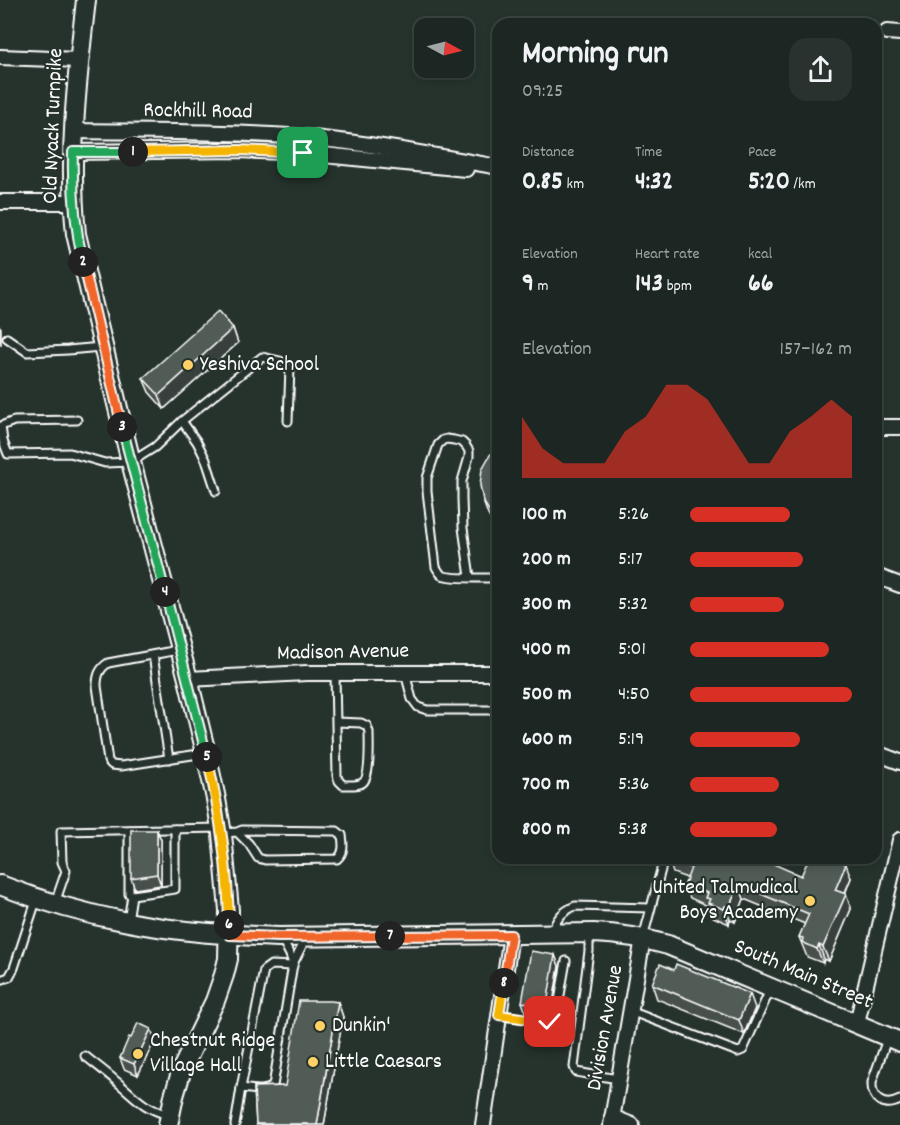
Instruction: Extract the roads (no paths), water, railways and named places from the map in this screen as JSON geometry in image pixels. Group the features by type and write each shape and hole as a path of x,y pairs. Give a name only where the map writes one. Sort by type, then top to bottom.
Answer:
{"street":[{"name":"Old Nyack Turnpike","path":"86,0 79,60 73,152 73,202 76,234 131,462 188,679 216,798 227,831 230,935 228,959 220,988 182,1069 169,1120"},
{"path":"0,57 79,60"},
{"name":"Rockhill Road","path":"74,131 240,133 304,137 387,146 492,168"},
{"name":"Rockhill Road","path":"73,152 239,150 492,169"},
{"path":"0,202 73,202"},
{"path":"882,427 900,427"},
{"path":"882,578 900,585"},
{"name":"Madison Avenue","path":"188,679 335,674 492,673"},
{"path":"882,755 900,762"},
{"path":"857,1023 900,840"},
{"name":"South Main Street","path":"0,885 46,901 128,922 230,935 306,937 589,933 643,938 669,945 894,1039"},
{"path":"483,1125 511,935"},
{"name":"Division Avenue","path":"611,1121 643,938"},
{"path":"611,1121 632,1125"}],"lane":[{"path":"7,338 27,352 103,346"},
{"path":"77,420 14,421 2,426 3,441 8,454 70,453 105,463 131,462 155,447 182,421 262,357 280,361 290,368 288,421"},
{"path":"182,421 206,460 216,491"},
{"path":"470,577 463,528 462,499 462,481 469,451 462,442 447,439 438,444 427,478 436,567 445,577 492,578"},
{"path":"180,650 108,663 99,672 97,686 108,761 112,765 121,766 206,753"},
{"path":"153,655 169,759"},
{"path":"405,673 412,699 418,707 428,710 492,710"},
{"path":"335,674 337,776 343,785 359,785 368,775 369,732 367,726 361,723 336,722"},
{"path":"132,894 175,889 175,829"},
{"path":"0,980 9,977 46,901 66,871 62,862 62,831 256,829 337,831 342,835 344,847 341,856 337,859 265,860 258,858 249,844 227,831"},
{"path":"249,844 256,829"},
{"path":"129,830 129,894 132,894"},
{"path":"643,938 662,864"},
{"path":"128,922 132,894"},
{"path":"553,934 558,918 566,910 575,906 651,908"},
{"path":"589,933 589,951 574,1067 576,1072 618,1080"},
{"path":"281,937 293,965"},
{"path":"241,1088 263,1090 273,1086 293,965 306,937"},
{"path":"499,1015 550,1022 556,1018 566,961"},
{"path":"235,1125 264,970 267,966 275,964 293,965"},
{"path":"630,1011 738,1052 743,1050 771,988"},
{"path":"894,1039 872,1082 872,1089 874,1096 880,1101 891,1104 900,1101"},
{"path":"85,1056 140,1103 169,1120"}],"place":[{"name":"Yeshiva School","path":"188,365"},
{"name":"United Talmudical Boys Academy","path":"810,901"},
{"name":"Dunkin'","path":"320,1026"},
{"name":"Chestnut Ridge Village Hall","path":"138,1054"},
{"name":"Little Caesars","path":"313,1062"}]}
